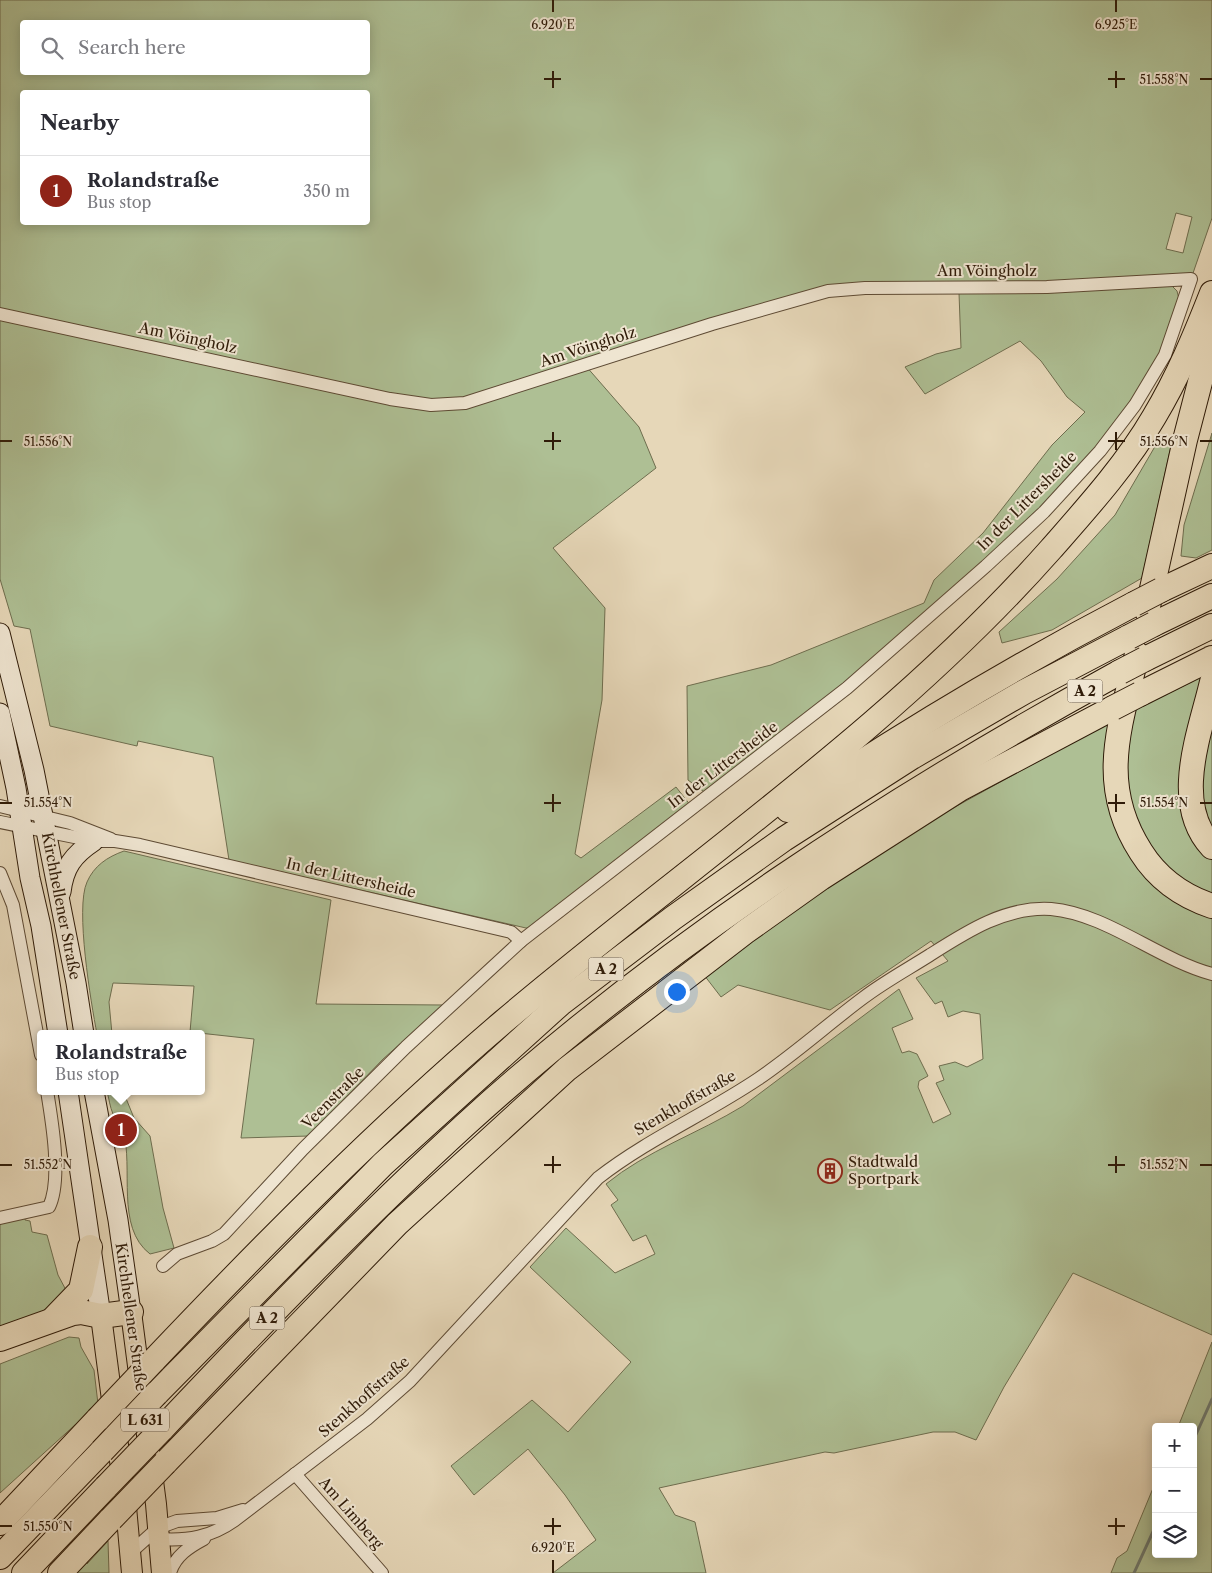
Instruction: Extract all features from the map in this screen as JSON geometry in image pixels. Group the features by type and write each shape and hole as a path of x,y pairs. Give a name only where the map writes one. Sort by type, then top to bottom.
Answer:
{"highway":[{"path":"0,1523 254,1254 367,1143 503,1023 849,743 928,675 1013,591 1117,470 1153,420 1186,359 1212,293"},
{"path":"1212,336 1185,440 1121,722 1115,762 1116,788 1121,813 1127,831 1148,864 1166,882 1184,895 1212,906"},
{"path":"572,966 779,816 876,752 986,685 1134,604 1212,566"},
{"name":"A 2","path":"0,1557 156,1394 383,1164 560,1004 673,918 784,839 912,757 1007,702 1129,636 1212,596"},
{"name":"A 2","path":"24,1573 119,1502 161,1430 261,1324 467,1123 579,1029 654,970 797,867 968,757 1120,672 1212,626"},
{"path":"60,1573 119,1502 165,1463 397,1224 481,1145 567,1069 696,970 821,878 960,789 1140,694 1211,667"},
{"path":"1211,667 1196,747 1191,792 1197,825 1212,847"},
{"path":"696,970 797,867"},
{"path":"54,1319 82,1290 90,1247"},
{"path":"0,1339 54,1319 81,1312 101,1316 131,1312"},
{"path":"0,1355 52,1334 90,1324 101,1316"},
{"path":"0,1519 21,1501"}],"main road":[{"name":"Kirchhellener Straße","path":"0,634 22,718 76,982 83,1030"},
{"name":"Kirchhellener Straße","path":"0,713 21,819 57,1030"},
{"path":"0,781 7,745"},
{"path":"60,901 66,867 79,852 94,841"},
{"name":"Kirchhellener Straße","path":"69,1095 101,1316 119,1502 130,1553 132,1573"},
{"name":"Kirchhellener Straße","path":"95,1095 118,1220 131,1312 156,1504 155,1534 162,1573"},
{"name":"Kirchhellener Straße","path":"119,1502 139,1527 155,1534"}],"street":[{"name":"Am Vöingholz","path":"0,314 390,399 431,405 465,403 702,327 828,291 865,288 1047,287 1191,280"},
{"name":"In der Littersheide","path":"44,823 94,841 116,842 511,932 521,942 848,688 1044,512 1100,451 1134,405 1165,354 1191,280"},
{"path":"0,806 21,819"},
{"name":"In der Littersheide","path":"21,819 94,830 116,842"},
{"path":"0,822 21,819"},
{"path":"0,873 14,905 37,1032"},
{"name":"Stenkhoffstraße","path":"155,1534 184,1540 218,1532 367,1419 410,1381 598,1178 624,1157 720,1104 760,1078 864,997 984,923 1008,914 1030,910 1051,909 1077,914 1112,929 1156,952 1212,974"},
{"name":"Veenstraße","path":"163,1266 177,1254 212,1241 224,1234 304,1149 406,1047 521,942"},
{"path":"0,1218 49,1207 54,1198 54,1136 48,1095"},
{"name":"Am Limberg","path":"296,1474 382,1573"},
{"path":"156,1504 184,1520"},
{"name":"Stenkhoffstraße","path":"130,1553 155,1534 184,1520 217,1518 250,1507"},
{"path":"170,1573 177,1559 188,1548 218,1532"}],"green space":[{"path":"0,0 1212,0 1212,218 1191,279 828,291 585,365 639,427 656,468 553,548 605,608 602,700 575,854 581,858 676,787 691,806 529,928 229,860 213,757 138,741 137,746 50,726 30,629 14,626 0,579","holes":["1176,213 1192,217 1183,253 1166,249"]},
{"path":"1172,286 1177,291 1179,299 1165,343 1154,365 1116,425 1057,492 902,638 707,794 688,780 687,686 771,665 924,603 934,580 983,533 1052,445 1085,412 1067,397 1041,361 1020,341 925,394 905,367 936,354 961,348 959,293"},
{"path":"1212,433 1212,550 1196,558 1181,556 1184,525"},
{"path":"1169,440 1171,446 1142,578 1052,630 1002,643 999,632 1057,579 1115,515 1157,443"},
{"path":"1212,672 1212,1335 1073,1273 1004,1387 976,1440 955,1432 933,1432 834,1453 825,1452 659,1488 675,1515 695,1522 706,1573 553,1573 596,1540 565,1495 528,1449 474,1495 451,1466 532,1400 568,1432 631,1362 530,1267 566,1228 615,1273 655,1254 646,1235 633,1241 611,1205 618,1200 606,1184 655,1152 743,1106 899,989 913,1019 892,1028 902,1053 909,1051 917,1054 928,1076 919,1081 918,1087 933,1123 951,1114 936,1083 944,1080 939,1066 955,1062 967,1067 983,1059 980,1014 963,1011 948,1017 942,1001 935,1004 916,978 948,961 931,941 830,1010 738,985 721,997 704,975 813,896 924,824 1102,726"},
{"path":"124,851 331,900 316,1004 444,1005 383,1059 309,1136 241,1138 254,1039 205,1034 205,1030 190,1030 194,986 113,983 109,1002 112,1030 96,1030 85,956 83,933 84,895 87,882 93,871 112,856"},
{"path":"108,1095 125,1095 134,1118 150,1136 163,1208 174,1248 150,1254 139,1242 133,1229 129,1213 126,1145 123,1130 110,1106"},
{"path":"25,1216 25,1220 30,1221 32,1232 47,1235 58,1275 67,1292 64,1302 0,1333 0,1222"},
{"path":"69,1337 79,1338 81,1347 94,1370 98,1404 0,1493 0,1364"},
{"path":"1212,1342 1212,1573 1111,1573 1117,1558 1127,1551 1152,1491 1152,1558 1197,1558 1197,1423 1180,1423"},
{"path":"108,1541 109,1573 69,1573 92,1551 87,1564"}],"waterway":[{"path":"1197,1432 1212,1399"},
{"path":"1134,1573 1152,1534"}],"place":[{"name":"Rolandstraße","path":"121,1130"},
{"name":"Stadtwald Sportpark","path":"830,1171"}]}
